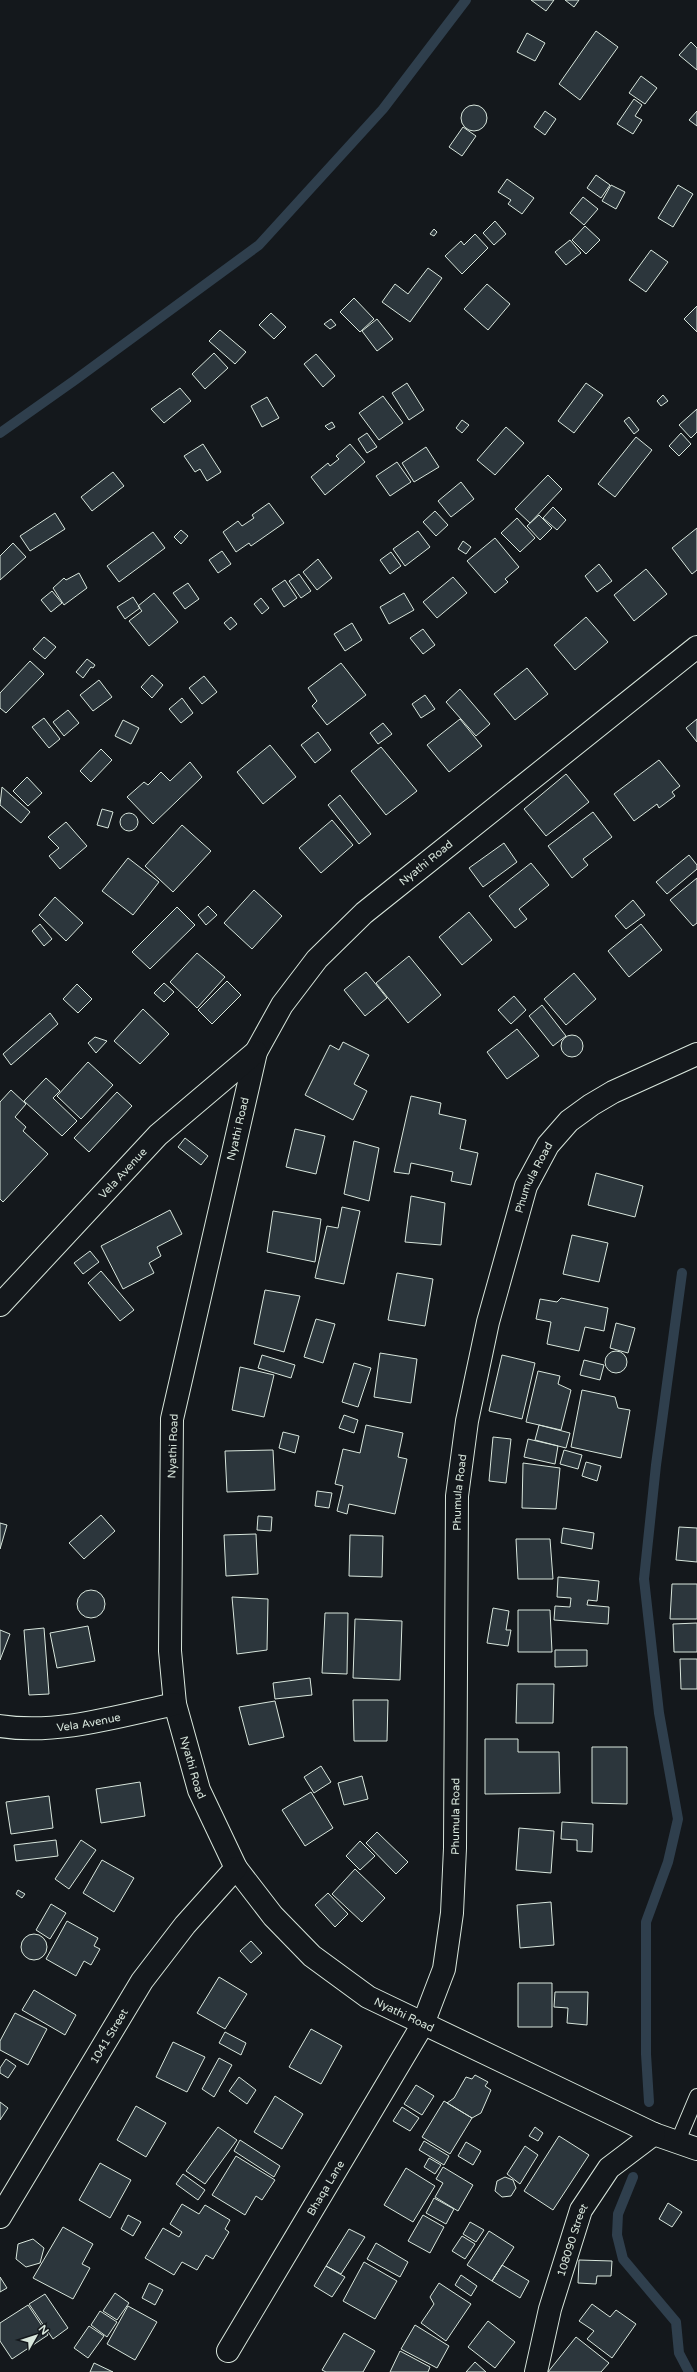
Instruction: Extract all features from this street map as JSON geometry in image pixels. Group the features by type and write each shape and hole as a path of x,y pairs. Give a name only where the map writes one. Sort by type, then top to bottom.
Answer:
{"street":[{"name":"Nyathi Road","path":"687,2145 654,2134 368,1997 312,1956 273,1916 236,1868 199,1790 175,1704 170,1650 172,1419 256,1052 282,1005 317,959 364,913 697,646"},
{"name":"Vela Avenue","path":"0,1305 158,1135 256,1052"},
{"name":"Phumula Road","path":"423,2024 444,1969 452,1913 455,1848 457,1496 467,1422 487,1329 526,1186 548,1145 569,1121 591,1105 614,1092 697,1054"},
{"name":"Vela Avenue","path":"0,1726 23,1730 52,1727 103,1720 175,1704"},
{"name":"1041 Street","path":"0,2217 142,1982 185,1925 236,1868"},
{"name":"Bhaqa Lane","path":"228,2351 423,2024"},
{"name":"108090 Street","path":"536,2372 556,2288 581,2210 609,2168 654,2134"}],"lane":[{"path":"687,2145 697,2096"}],"building":[{"path":"531,0 554,0 546,11"},
{"path":"565,0 579,0 574,7"},
{"path":"596,31 618,47 580,100 559,84"},
{"path":"527,33 545,43 535,61 517,52"},
{"path":"691,42 697,48 697,70 679,55"},
{"path":"641,76 657,88 645,104 629,93"},
{"path":"634,99 642,105 635,116 642,120 633,134 617,124"},
{"path":"474,105 483,109 487,118 483,127 474,131 465,127 461,118 465,109"},
{"path":"545,111 556,119 545,135 534,127"},
{"path":"697,111 697,126 689,120"},
{"path":"463,127 476,136 462,156 449,147"},
{"path":"596,175 610,185 601,198 587,188"},
{"path":"507,179 534,198 522,214 508,204 511,200 498,192"},
{"path":"611,185 625,192 616,209 602,201"},
{"path":"678,185 693,194 673,227 658,218"},
{"path":"583,197 598,209 584,225 570,213"},
{"path":"495,221 506,234 494,245 483,233"},
{"path":"585,226 600,240 586,254 572,240"},
{"path":"434,229 437,232 434,236 430,234"},
{"path":"475,234 488,248 462,274 445,256 461,241 464,245"},
{"path":"570,240 581,253 566,265 555,252"},
{"path":"651,250 668,262 646,292 629,280"},
{"path":"428,268 442,278 410,322 382,302 395,284 408,294"},
{"path":"487,284 510,304 488,330 464,309"},
{"path":"354,298 374,319 360,332 340,312"},
{"path":"697,306 697,332 684,319"},
{"path":"271,313 286,327 274,339 259,325"},
{"path":"331,319 336,325 330,329 324,324"},
{"path":"377,319 393,339 377,351 362,331"},
{"path":"220,330 246,352 235,364 209,341"},
{"path":"214,353 228,368 205,389 192,374"},
{"path":"316,354 335,376 323,387 304,364"},
{"path":"407,383 424,410 409,420 392,393"},
{"path":"586,383 603,395 574,433 558,421"},
{"path":"180,388 191,401 164,423 151,409"},
{"path":"663,395 668,401 661,406 657,401"},
{"path":"383,396 403,423 379,440 359,413"},
{"path":"267,397 279,418 262,427 251,406"},
{"path":"697,409 697,432 691,438 679,425"},
{"path":"629,417 639,430 634,434 624,421"},
{"path":"462,420 469,425 462,433 456,428"},
{"path":"332,422 335,427 329,430 325,426"},
{"path":"506,427 524,443 495,475 477,460"},
{"path":"367,433 377,447 367,453 358,439"},
{"path":"681,433 691,444 679,456 669,446"},
{"path":"636,437 652,450 615,497 598,484"},
{"path":"203,444 221,472 207,481 200,469 195,472 184,456"},
{"path":"350,444 365,462 325,495 311,477 328,463 330,466 339,459 336,456"},
{"path":"426,447 439,467 414,482 402,463"},
{"path":"397,462 411,482 390,496 376,476"},
{"path":"113,472 124,486 92,511 81,497"},
{"path":"548,475 562,489 530,523 515,509"},
{"path":"461,482 474,499 451,517 438,501"},
{"path":"269,503 284,523 251,546 249,543 236,552 223,532 238,521 242,526 254,518 252,515"},
{"path":"553,507 566,520 557,530 543,518"},
{"path":"435,511 448,525 436,536 423,522"},
{"path":"55,513 65,529 30,551 20,536"},
{"path":"539,515 552,528 540,540 527,526"},
{"path":"517,518 535,538 520,552 501,533"},
{"path":"697,528 697,570 692,574 672,548"},
{"path":"181,530 188,536 181,544 174,537"},
{"path":"418,531 430,547 405,566 393,549"},
{"path":"153,532 165,548 119,582 107,566"},
{"path":"495,538 519,567 505,579 508,582 495,593 467,561"},
{"path":"463,541 471,547 466,554 458,549"},
{"path":"13,543 26,557 0,580 0,556"},
{"path":"222,551 231,564 218,573 209,560"},
{"path":"391,552 401,566 390,574 380,560"},
{"path":"318,559 332,578 317,590 303,572"},
{"path":"599,564 612,581 597,592 585,576"},
{"path":"646,569 667,594 634,621 614,595"},
{"path":"79,573 87,588 64,605 53,588 64,578 66,580"},
{"path":"299,574 311,591 301,598 289,581"},
{"path":"453,577 467,593 437,618 423,602"},
{"path":"285,580 297,598 284,607 272,589"},
{"path":"188,583 199,599 185,609 173,593"},
{"path":"52,591 62,603 51,612 41,600"},
{"path":"154,593 178,622 149,646 129,621 142,611 138,606"},
{"path":"404,593 414,610 389,624 380,607"},
{"path":"133,597 140,608 125,619 117,607"},
{"path":"261,598 269,608 262,614 254,604"},
{"path":"231,617 237,624 230,630 224,623"},
{"path":"586,617 608,642 575,670 554,645"},
{"path":"352,623 362,640 345,651 334,634"},
{"path":"423,629 435,645 423,654 410,638"},
{"path":"44,637 56,647 45,659 33,649"},
{"path":"87,659 95,665 93,668 91,667 83,678 76,672"},
{"path":"30,661 44,674 6,713 0,708 0,693"},
{"path":"341,663 366,695 327,725 312,706 317,701 308,688"},
{"path":"527,668 548,694 515,720 494,694"},
{"path":"152,675 163,685 152,698 141,687"},
{"path":"204,676 217,692 202,704 189,688"},
{"path":"99,680 112,697 93,711 80,695"},
{"path":"460,689 490,724 476,736 446,702"},
{"path":"425,695 435,709 421,718 412,704"},
{"path":"182,698 193,713 181,723 169,709"},
{"path":"68,710 79,723 64,736 53,722"},
{"path":"44,718 60,739 49,748 32,727"},
{"path":"460,719 482,746 449,772 427,745"},
{"path":"697,719 697,742 686,728"},
{"path":"123,720 139,728 131,744 115,736"},
{"path":"383,723 392,734 378,744 370,733"},
{"path":"318,732 331,750 315,763 301,745"},
{"path":"270,745 296,777 263,804 237,772"},
{"path":"381,747 417,791 386,815 351,771"},
{"path":"101,749 112,760 91,782 80,771"},
{"path":"659,760 680,786 672,792 675,796 659,808 657,804 634,821 614,794"},
{"path":"190,762 202,777 153,824 127,797 144,782 148,785 161,772 170,781"},
{"path":"566,774 589,802 546,836 524,809"},
{"path":"27,777 42,793 28,806 13,791"},
{"path":"2,787 30,812 21,823 0,805"},
{"path":"340,795 371,834 359,844 328,805"},
{"path":"102,809 113,812 108,828 97,825"},
{"path":"593,812 612,837 583,859 588,865 572,878 548,846"},
{"path":"129,813 135,816 138,822 135,828 129,831 123,828 120,822 123,816"},
{"path":"332,820 353,845 321,873 299,848"},
{"path":"66,822 87,846 60,869 49,856 59,848 48,837"},
{"path":"182,825 211,851 173,892 145,866"},
{"path":"504,843 517,862 483,887 469,868"},
{"path":"689,855 697,865 697,869 667,894 656,882"},
{"path":"128,858 159,882 133,915 102,891"},
{"path":"531,863 549,885 519,909 527,919 515,928 489,896"},
{"path":"697,878 697,923 693,926 670,900"},
{"path":"254,890 282,916 252,949 224,923"},
{"path":"55,897 83,923 66,941 39,915"},
{"path":"633,900 645,915 626,929 615,916"},
{"path":"208,906 217,915 206,925 198,915"},
{"path":"177,907 195,925 150,969 132,952"},
{"path":"469,912 492,940 462,965 439,937"},
{"path":"40,924 52,939 44,946 32,931"},
{"path":"641,924 662,950 629,977 608,951"},
{"path":"197,953 225,977 197,1008 170,982"},
{"path":"409,956 441,995 408,1023 376,983"},
{"path":"366,972 387,998 365,1016 344,990"},
{"path":"574,973 596,999 566,1025 544,999"},
{"path":"227,981 241,995 212,1024 198,1010"},
{"path":"164,983 174,992 164,1002 154,993"},
{"path":"77,984 92,999 78,1013 63,999"},
{"path":"514,996 526,1010 511,1024 498,1010"},
{"path":"542,1005 566,1036 553,1046 529,1016"},
{"path":"143,1009 169,1034 140,1064 114,1041"},
{"path":"50,1013 58,1024 11,1065 3,1054"},
{"path":"517,1029 539,1056 507,1079 487,1052"},
{"path":"572,1035 580,1038 583,1046 580,1054 572,1057 564,1054 561,1046 564,1038"},
{"path":"95,1037 107,1041 96,1053 88,1043"},
{"path":"343,1042 369,1055 354,1084 367,1091 353,1120 305,1095 330,1045 339,1050"},
{"path":"88,1062 113,1085 81,1119 57,1096"},
{"path":"46,1078 60,1091 53,1098 77,1121 62,1136 24,1101"},
{"path":"11,1090 26,1104 15,1117 26,1127 23,1131 48,1154 3,1202 0,1199 0,1102"},
{"path":"117,1092 132,1106 89,1152 74,1138"},
{"path":"411,1096 441,1103 439,1114 466,1120 460,1149 478,1153 471,1185 451,1181 453,1172 411,1163 409,1174 394,1172"},
{"path":"295,1129 325,1136 316,1174 286,1167"},
{"path":"185,1138 208,1156 201,1165 178,1147"},
{"path":"354,1141 379,1148 369,1201 344,1194"},
{"path":"596,1173 643,1186 635,1217 588,1205"},
{"path":"411,1196 445,1203 441,1245 405,1242"},
{"path":"342,1207 360,1211 344,1284 315,1278 327,1226 338,1228"},
{"path":"170,1210 182,1234 157,1247 161,1256 149,1263 154,1273 123,1289 101,1246"},
{"path":"273,1211 321,1219 315,1262 267,1252"},
{"path":"572,1235 608,1243 599,1282 563,1274"},
{"path":"90,1251 99,1262 83,1274 74,1263"},
{"path":"101,1271 134,1310 120,1321 88,1283"},
{"path":"397,1273 433,1279 425,1326 388,1320"},
{"path":"265,1290 300,1296 284,1352 254,1344"},
{"path":"561,1298 608,1308 604,1331 585,1327 579,1351 547,1344 551,1322 536,1319 540,1299 557,1302"},
{"path":"316,1319 335,1324 323,1363 304,1357"},
{"path":"616,1323 635,1328 628,1353 610,1348"},
{"path":"616,1351 624,1354 627,1362 624,1370 616,1373 608,1370 605,1362 608,1354"},
{"path":"380,1353 417,1359 411,1403 374,1397"},
{"path":"262,1355 295,1365 291,1378 258,1368"},
{"path":"502,1355 535,1363 522,1419 489,1411"},
{"path":"584,1360 604,1365 600,1380 580,1375"},
{"path":"354,1363 371,1368 358,1407 342,1402"},
{"path":"240,1367 274,1375 264,1417 232,1410"},
{"path":"538,1371 560,1376 558,1384 571,1390 561,1430 526,1422"},
{"path":"582,1390 615,1397 618,1408 630,1410 621,1458 571,1447"},
{"path":"344,1415 358,1420 354,1433 339,1428"},
{"path":"366,1425 403,1433 398,1457 407,1459 395,1514 349,1504 347,1514 337,1511 343,1486 335,1484 343,1449 360,1453"},
{"path":"539,1425 570,1433 566,1448 535,1440"},
{"path":"283,1432 299,1436 295,1453 279,1448"},
{"path":"493,1437 511,1439 506,1483 489,1481"},
{"path":"528,1439 558,1446 555,1464 524,1457"},
{"path":"273,1450 275,1490 227,1492 225,1451"},
{"path":"564,1450 582,1455 578,1469 560,1464"},
{"path":"586,1462 601,1466 597,1481 582,1476"},
{"path":"523,1463 560,1468 556,1509 522,1508"},
{"path":"317,1491 332,1493 329,1508 315,1506"},
{"path":"101,1515 115,1531 84,1559 69,1543"},
{"path":"258,1516 272,1517 271,1531 257,1530"},
{"path":"0,1523 7,1525 0,1549"},
{"path":"679,1527 697,1528 697,1562 676,1560"},
{"path":"563,1528 594,1533 592,1549 561,1543"},
{"path":"256,1534 258,1574 226,1576 224,1535"},
{"path":"350,1535 383,1536 382,1577 349,1576"},
{"path":"516,1539 550,1539 553,1579 518,1579"},
{"path":"558,1577 599,1581 597,1601 588,1600 587,1605 609,1607 608,1624 554,1620 555,1606 570,1607 571,1598 557,1597"},
{"path":"672,1584 697,1584 697,1619 670,1619"},
{"path":"91,1590 101,1594 105,1604 101,1614 91,1618 81,1614 77,1604 81,1594"},
{"path":"232,1597 268,1599 267,1650 237,1654"},
{"path":"493,1608 509,1611 506,1630 511,1630 508,1646 487,1643"},
{"path":"518,1610 550,1610 552,1652 518,1652"},
{"path":"325,1613 348,1613 347,1674 322,1673"},
{"path":"355,1619 402,1621 400,1680 353,1678"},
{"path":"697,1623 697,1652 674,1652 673,1624"},
{"path":"88,1626 95,1661 57,1668 50,1633"},
{"path":"44,1628 49,1694 29,1695 24,1630"},
{"path":"0,1630 10,1634 0,1660"},
{"path":"555,1650 587,1650 587,1666 555,1667"},
{"path":"680,1659 697,1659 697,1689 681,1689"},
{"path":"310,1678 312,1695 275,1699 273,1683"},
{"path":"517,1684 554,1684 553,1723 516,1723"},
{"path":"353,1700 388,1700 387,1741 354,1741"},
{"path":"275,1701 284,1737 249,1745 239,1707"},
{"path":"485,1739 518,1739 518,1752 559,1752 560,1793 485,1794"},
{"path":"592,1747 627,1747 627,1804 592,1803"},
{"path":"321,1766 331,1782 314,1793 304,1777"},
{"path":"362,1776 368,1799 344,1805 338,1783"},
{"path":"140,1782 145,1816 101,1823 96,1789"},
{"path":"311,1792 333,1828 305,1846 282,1810"},
{"path":"49,1796 53,1828 11,1834 6,1802"},
{"path":"562,1822 593,1824 592,1852 577,1851 577,1840 561,1839"},
{"path":"519,1828 554,1831 551,1873 516,1870"},
{"path":"377,1832 408,1862 396,1874 366,1843"},
{"path":"56,1840 58,1856 16,1861 14,1845"},
{"path":"81,1840 96,1850 69,1889 55,1879"},
{"path":"360,1841 375,1856 360,1870 346,1856"},
{"path":"102,1860 134,1878 114,1912 83,1893"},
{"path":"355,1869 385,1898 362,1922 332,1894"},
{"path":"18,1890 25,1894 22,1898 16,1894"},
{"path":"328,1893 348,1914 335,1927 315,1905"},
{"path":"551,1902 554,1945 520,1948 517,1905"},
{"path":"51,1904 66,1913 50,1939 36,1930"},
{"path":"67,1921 98,1938 94,1946 100,1949 91,1965 84,1961 76,1976 46,1959"},
{"path":"34,1934 43,1938 47,1947 43,1956 34,1960 25,1956 21,1947 25,1938"},
{"path":"251,1941 262,1953 251,1963 240,1951"},
{"path":"219,1977 247,1994 225,2029 197,2013"},
{"path":"518,1983 552,1983 552,2027 518,2027"},
{"path":"34,1990 76,2015 65,2035 22,2010"},
{"path":"555,1992 588,1992 587,2025 567,2023 568,2008 554,2007"},
{"path":"15,2013 47,2029 28,2065 0,2050 0,2041"},
{"path":"311,2029 342,2046 321,2084 289,2067"},
{"path":"225,2032 246,2043 241,2055 219,2043"},
{"path":"173,2042 205,2057 187,2092 156,2077"},
{"path":"219,2058 232,2065 214,2097 202,2089"},
{"path":"6,2059 16,2066 8,2078 0,2073 0,2068"},
{"path":"475,2075 488,2082 485,2086 491,2090 481,2113 472,2118 447,2103 454,2098 466,2077 472,2079"},
{"path":"239,2077 256,2090 247,2104 229,2091"},
{"path":"416,2085 434,2096 422,2115 404,2104"},
{"path":"275,2096 303,2114 282,2149 254,2132"},
{"path":"444,2101 472,2118 450,2154 422,2137"},
{"path":"0,2102 8,2108 0,2120"},
{"path":"136,2106 166,2123 146,2157 117,2140"},
{"path":"402,2107 419,2118 410,2131 393,2121"},
{"path":"218,2127 237,2140 205,2184 186,2171"},
{"path":"535,2127 543,2133 538,2141 529,2136"},
{"path":"559,2136 589,2155 553,2210 524,2191"},
{"path":"240,2140 280,2166 274,2177 234,2151"},
{"path":"424,2141 449,2156 444,2165 419,2150"},
{"path":"466,2142 481,2151 473,2165 458,2156"},
{"path":"525,2146 538,2155 520,2184 507,2174"},
{"path":"236,2156 275,2180 262,2200 256,2196 245,2215 212,2195"},
{"path":"429,2158 441,2165 435,2174 424,2167"},
{"path":"100,2163 131,2180 110,2218 79,2200"},
{"path":"443,2167 473,2185 458,2211 435,2197 443,2183 436,2179"},
{"path":"406,2168 435,2186 413,2222 384,2205"},
{"path":"183,2174 205,2190 198,2200 176,2184"},
{"path":"505,2177 513,2180 516,2188 511,2196 502,2197 495,2191 497,2181"},
{"path":"434,2198 454,2209 446,2224 426,2213"},
{"path":"668,2203 682,2212 672,2227 659,2219"},
{"path":"182,2204 199,2214 205,2205 230,2220 225,2229 229,2232 213,2259 206,2255 197,2270 182,2262 174,2275 145,2258 163,2228 179,2237 182,2232 170,2224"},
{"path":"128,2215 141,2222 133,2236 121,2229"},
{"path":"423,2215 444,2227 430,2253 408,2241"},
{"path":"470,2222 484,2230 476,2242 463,2234"},
{"path":"63,2227 93,2244 82,2264 90,2268 73,2299 33,2278"},
{"path":"349,2229 365,2237 341,2274 326,2266"},
{"path":"489,2231 514,2247 492,2281 467,2265"},
{"path":"462,2236 475,2244 465,2259 452,2251"},
{"path":"33,2239 44,2248 40,2263 26,2267 16,2259 18,2244"},
{"path":"376,2243 408,2262 400,2277 367,2259"},
{"path":"579,2260 612,2261 611,2276 597,2276 596,2284 578,2283"},
{"path":"364,2262 397,2281 375,2319 343,2301"},
{"path":"502,2265 529,2281 520,2298 492,2281"},
{"path":"326,2266 345,2277 332,2297 314,2286"},
{"path":"461,2275 477,2286 471,2296 455,2285"},
{"path":"0,2277 7,2288 0,2292"},
{"path":"149,2283 163,2290 155,2305 142,2298"},
{"path":"439,2283 471,2304 446,2341 421,2323 434,2304 430,2297"},
{"path":"115,2293 129,2303 117,2320 103,2311"},
{"path":"45,2294 68,2328 53,2339 29,2304"},
{"path":"592,2304 610,2317 616,2310 636,2324 612,2358 587,2339 594,2331 579,2321"},
{"path":"28,2305 48,2335 12,2359 0,2341 0,2323"},
{"path":"128,2306 157,2322 135,2360 107,2344"},
{"path":"100,2311 117,2322 107,2337 91,2325"},
{"path":"488,2321 515,2342 495,2368 468,2347"},
{"path":"415,2325 449,2346 437,2368 401,2349"},
{"path":"89,2326 104,2336 88,2358 74,2348"},
{"path":"344,2333 375,2351 363,2372 326,2372 322,2370"},
{"path":"576,2337 609,2363 601,2372 548,2372"},
{"path":"400,2351 430,2367 428,2372 390,2372"},
{"path":"475,2362 486,2372 466,2372"},
{"path":"94,2363 113,2372 90,2372"}],"waterway":[{"path":"0,433 259,245 383,109 466,0"},
{"path":"649,2102 646,2054 646,1922 668,1862 678,1819 659,1713 644,1579 656,1465 682,1273"},
{"path":"633,2177 618,2214 617,2235 623,2259 676,2322 679,2353 689,2372"}]}
